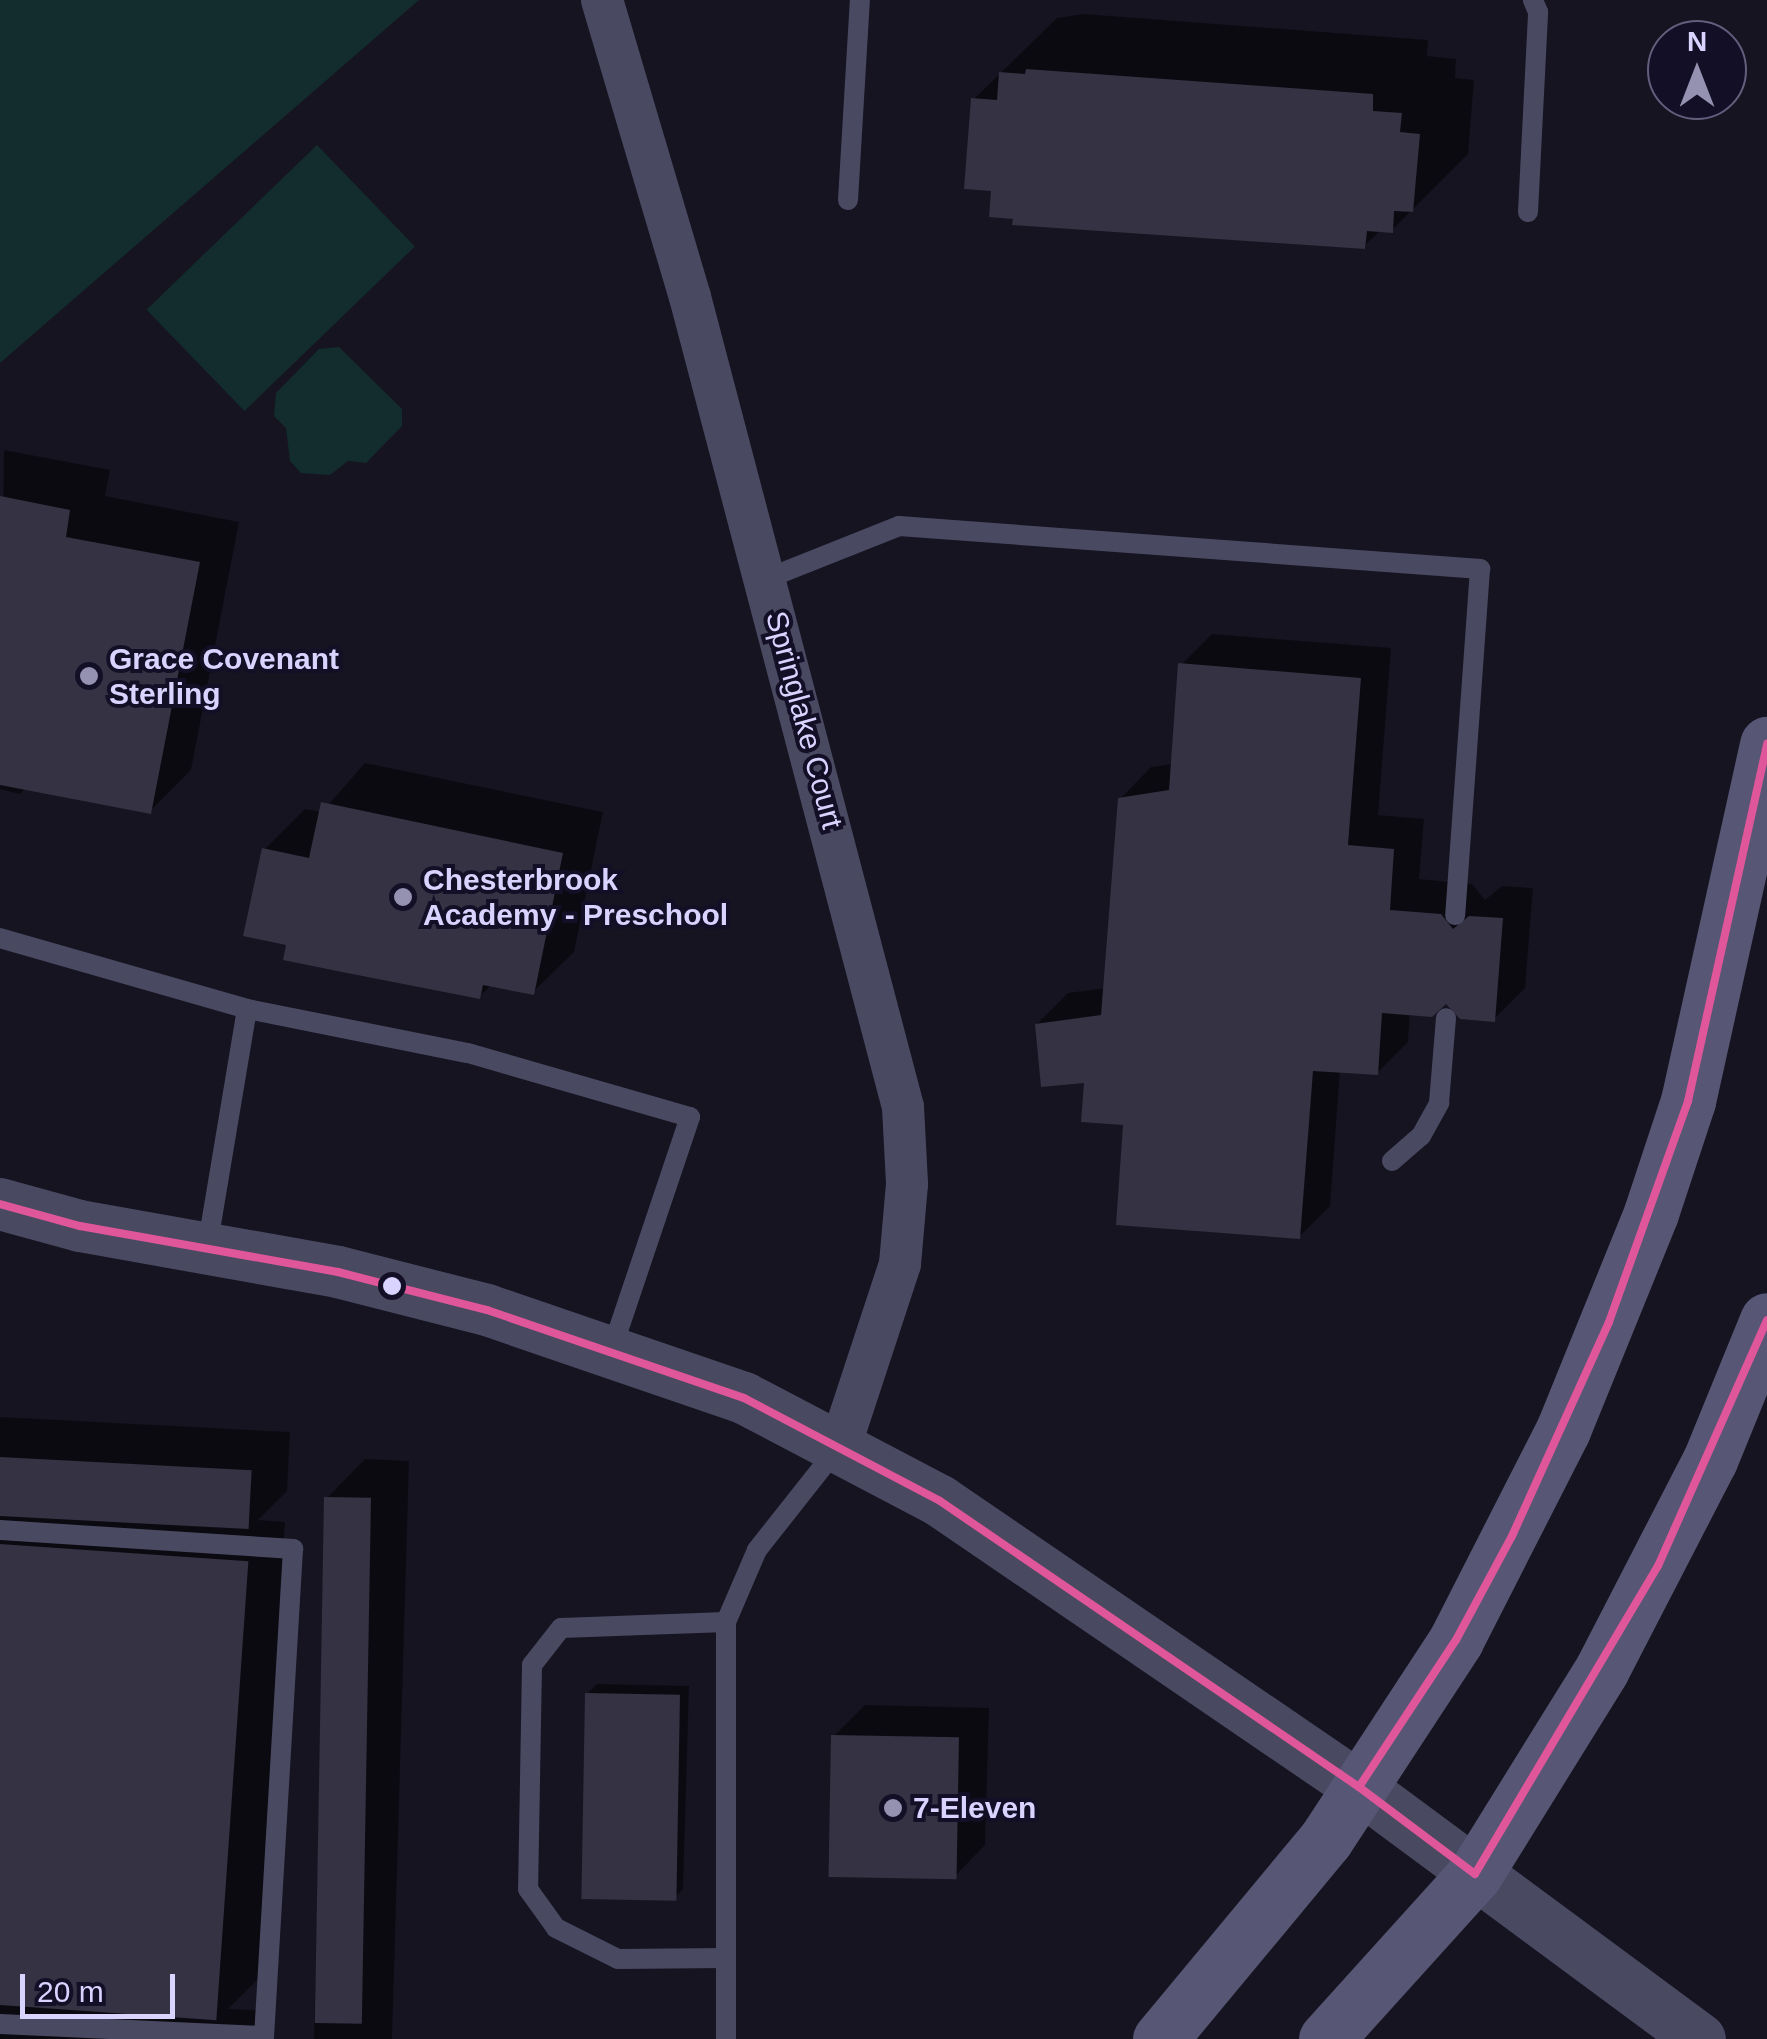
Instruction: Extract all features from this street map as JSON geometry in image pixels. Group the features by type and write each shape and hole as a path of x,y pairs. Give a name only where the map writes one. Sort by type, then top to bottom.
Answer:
{"main road":[{"path":"1160,2039 1254,1933 1359,1787 1456,1640 1503,1554 1609,1322 1688,1101 1767,744"},
{"path":"1326,2039 1474,1874 1658,1566 1767,1320"}],"street":[{"name":"Springlake Court","path":"602,0 766,579 903,1107 908,1184 900,1264 840,1446"},
{"path":"0,1204 80,1226 338,1272 612,1349 744,1398 940,1501 1359,1787 1700,2039"}],"lane":[{"path":"848,200 860,0"},
{"path":"1528,212 1538,12 1533,0"},
{"path":"766,579 899,526 1480,569 1455,915"},
{"path":"0,938 247,1009 468,1053 690,1117 612,1349"},
{"path":"207,1249 247,1009"},
{"path":"1392,1161 1420,1136 1440,1103 1446,1018"},
{"path":"726,2039 726,1622 756,1550 840,1446"},
{"path":"0,1530 293,1548 264,2036 0,2024"},
{"path":"726,1622 560,1628 532,1665 528,1889 556,1928 618,1960 726,1958"}],"green space":[{"path":"0,0 419,0 0,363"},
{"path":"317,145 415,246 244,411 147,310"},
{"path":"339,347 402,409 402,426 366,463 348,461 330,475 301,473 290,461 286,428 274,416 276,393 319,349"}],"building":[{"path":"1026,69 1373,94 1373,111 1402,113 1400,132 1420,134 1413,212 1394,211 1393,233 1367,231 1365,249 1012,225 1013,219 989,217 991,191 964,189 971,98 997,100 999,72 1025,74"},
{"name":"Grace Covenant Sterling","path":"0,496 70,510 66,537 200,562 151,814 0,785"},
{"path":"1178,663 1361,678 1348,845 1394,849 1390,910 1441,914 1453,929 1469,916 1503,918 1495,1022 1460,1019 1446,1004 1432,1017 1382,1013 1378,1075 1313,1071 1300,1239 1116,1225 1123,1125 1081,1122 1084,1083 1041,1087 1035,1024 1101,1015 1118,798 1169,790"},
{"name":"Chesterbrook Academy - Preschool","path":"321,802 563,853 534,995 483,985 480,999 347,973 283,960 286,945 243,936 262,848 309,858"},
{"path":"0,1457 252,1470 249,1529 0,1516"},
{"path":"324,1497 371,1498 362,2024 315,2023"},
{"path":"0,1544 248,1561 216,2020 0,2005"},
{"path":"585,1693 680,1695 676,1901 581,1899"},
{"name":"7-Eleven","path":"831,1735 959,1737 957,1879 829,1877"}],"transit line":[{"path":"1359,1787 1456,1640 1512,1536 1609,1322 1688,1101 1767,744"},
{"path":"0,1204 80,1226 338,1272 487,1310 744,1398 940,1501 1359,1787 1475,1874 1658,1566 1767,1320"}],"place":[{"name":"Grace Covenant Sterling","path":"89,676"},
{"name":"Chesterbrook Academy - Preschool","path":"403,897"},
{"name":"7-Eleven","path":"893,1808"}]}
